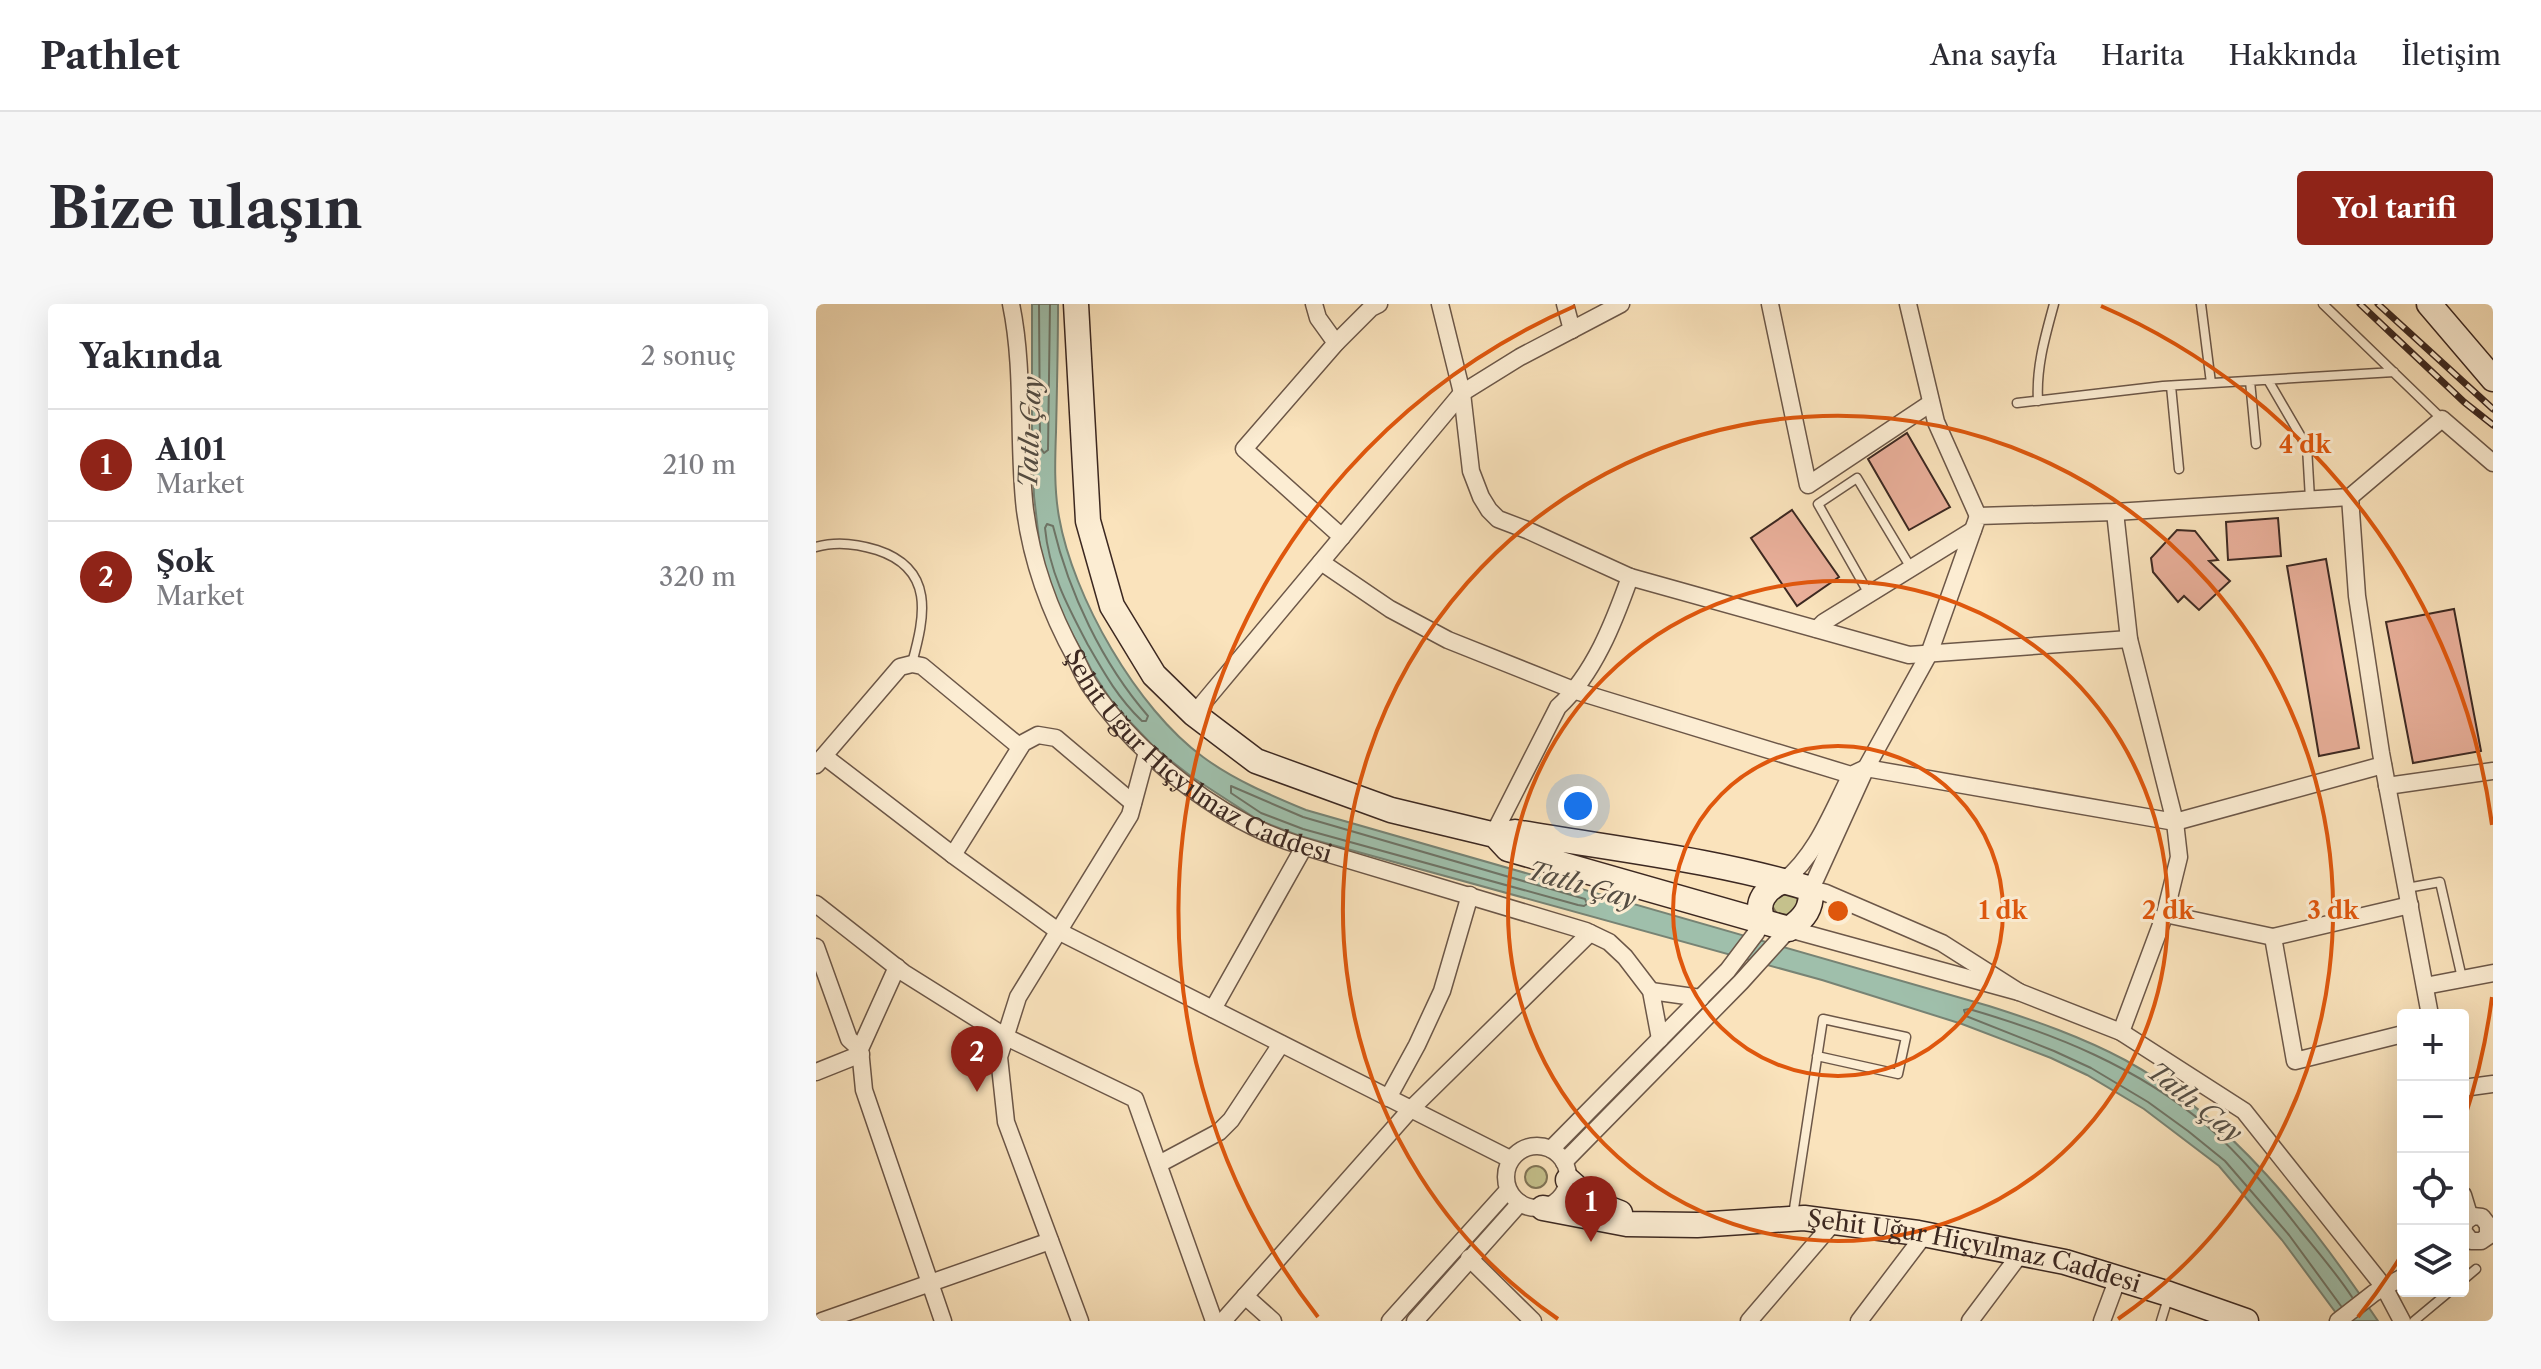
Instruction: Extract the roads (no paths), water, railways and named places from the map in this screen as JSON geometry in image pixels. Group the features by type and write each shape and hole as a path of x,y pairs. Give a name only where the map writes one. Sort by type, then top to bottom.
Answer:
{"street":[{"name":"Şehit Uğur Hiçyılmaz Caddesi","path":"1011,304 1017,353 1020,460 1025,511 1041,581 1088,684 1147,752 1204,797 1240,820 1279,839 1470,895 1590,933 1609,942 1651,991"},
{"path":"1076,304 1088,521 1112,606 1154,675 1194,714 1256,761 1391,810 1494,835 1515,832 1736,870 1826,893 1942,943 2019,992"},
{"path":"1314,304 1318,318 1336,343"},
{"path":"1342,537 1244,449 1336,343 1371,308 1379,304"},
{"path":"1440,304 1462,393 1471,471 1481,497 1498,519 1630,577 1909,655 2129,639"},
{"path":"1565,304 1572,330"},
{"path":"1194,714 1462,393 1520,357 1621,304"},
{"path":"1770,304 1808,485 1931,403"},
{"path":"1773,928 1758,907 1767,890 1800,868 1810,855 1929,654 1975,523 1936,422 1908,304"},
{"path":"2429,304 2493,379"},
{"path":"1817,629 1975,523 2350,497 2442,419 2493,463"},
{"path":"2350,497 2357,596 2383,765 2429,1009"},
{"path":"2115,512 2129,639 2175,822 2179,857 2165,914 2121,1032"},
{"path":"1321,562 1390,609 1448,640 1576,691 1858,772 2175,822 2383,765"},
{"path":"1494,835 1558,707 1576,691 1615,618 1630,577"},
{"path":"1020,747 922,666 912,664 900,667 819,756 1058,931 1510,1159"},
{"path":"953,855 1020,747 1038,735 1056,738 1133,803"},
{"path":"1080,1321 1006,1122 999,1057 1018,997 1130,815 1147,752"},
{"path":"2387,786 2493,771"},
{"path":"1551,1149 1735,962 1773,928 1806,914 1812,899 1811,889 1858,772"},
{"path":"1494,835 1508,849 1773,928 2019,992 2121,1032 2244,1111 2361,1261 2393,1282 2402,1321"},
{"path":"1213,1009 1304,847"},
{"path":"1388,1098 1442,991 1470,895"},
{"path":"2165,914 2273,937 2409,896"},
{"path":"816,904 897,967 1006,1037 1135,1099 1214,1321"},
{"path":"1415,1321 1469,1258 1532,1205 1561,1197 1566,1171 1752,969 1773,928"},
{"path":"1223,1321 1410,1110 1590,933"},
{"path":"2273,937 2295,1061 2397,1036"},
{"path":"816,947 849,1039 860,1052"},
{"path":"897,967 860,1052 864,1090 943,1321"},
{"path":"2425,986 2493,973"},
{"path":"1660,1039 1651,991 1701,998"},
{"path":"1159,1164 1219,1132 1231,1120 1281,1044"},
{"path":"816,1072 860,1052"},
{"path":"2469,1087 2493,1084"},
{"path":"1538,1145 1551,1149 1594,1203 1621,1213 1697,1225 1627,1224 1532,1205 1508,1190 1506,1169 1518,1151 1538,1145"},
{"path":"1390,1321 1508,1190"},
{"path":"2469,1208 2479,1231"},
{"name":"Şehit Uğur Hiçyılmaz Caddesi","path":"1697,1225 1793,1219 1925,1234 2065,1262 2246,1321"},
{"path":"1749,1321 1834,1222"},
{"path":"1859,1321 1925,1234"},
{"path":"816,1315 820,1321 1050,1241"},
{"path":"1970,1321 2021,1253"},
{"path":"1469,1258 1533,1321"},
{"path":"2102,1321 2118,1278"},
{"path":"2339,1320 2393,1282"},
{"path":"1245,1296 1273,1321"}],"lane":[{"path":"2038,401 2041,351 2054,304"},
{"path":"2201,304 2211,383"},
{"path":"2323,304 2442,419"},
{"path":"2017,403 2171,386 2394,372"},
{"path":"2268,380 2307,447 2310,499"},
{"path":"2250,381 2256,444"},
{"path":"2171,386 2179,469"},
{"path":"1869,594 1818,504 1857,478 1911,568"},
{"path":"816,547 857,545 882,552 906,564 920,591 923,614 912,664"},
{"path":"2409,896 2440,882 2462,979"},
{"path":"1793,1219 1817,1056 1823,1019 1906,1037 1898,1074 1817,1056"},
{"path":"2469,1275 2476,1269"},
{"path":"2161,1321 2169,1294"},
{"path":"2419,1319 2443,1297"}],"water":[{"path":"1032,304 1058,304 1056,496 1066,548 1078,582 1093,615 1132,681 1178,736 1203,757 1240,780 1306,810 1989,1006 2109,1052 2164,1084 2234,1142 2297,1210 2378,1321 2342,1321 2282,1240 2219,1166 2144,1109 2087,1075 2051,1058 1962,1024 1822,980 1300,836 1258,820 1192,777 1157,750 1115,706 1093,673 1057,605 1041,557 1034,496"}],"railway":[{"path":"2360,304 2464,402 2493,425"},
{"path":"2378,304 2493,409"}],"place":[{"name":"Şok","path":"977,1092"},
{"name":"A101","path":"1591,1242"}],"water label":[{"name":"Tatlı Çay","path":"1030,432"},
{"name":"Tatlı Çay","path":"1582,885"},
{"name":"Tatlı Çay","path":"2195,1102"}]}
